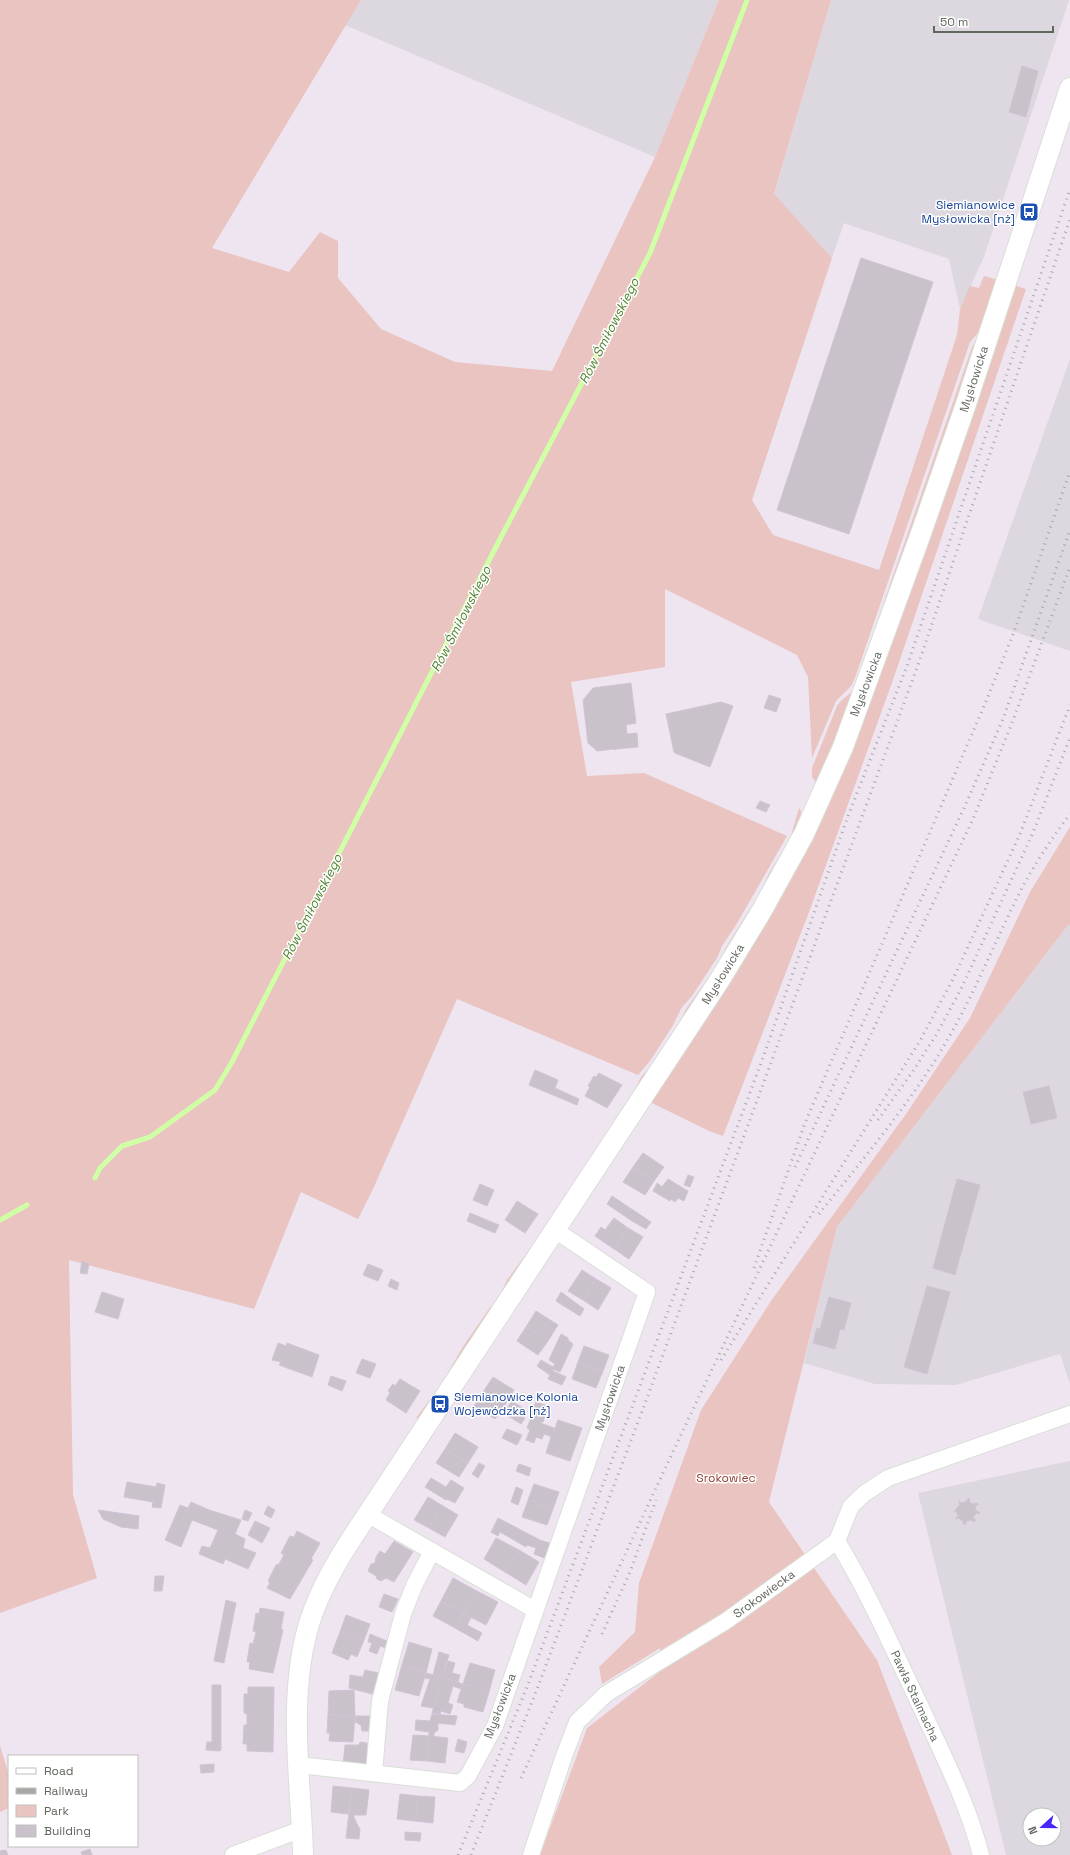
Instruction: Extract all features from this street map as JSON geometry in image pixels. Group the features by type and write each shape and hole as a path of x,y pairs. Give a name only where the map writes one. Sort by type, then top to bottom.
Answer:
{"street":[{"name":"Mysłowicka","path":"303,1855 298,1700 300,1666 307,1630 318,1598 329,1576 367,1514 555,1230 742,943 779,881 825,790 862,697 968,400 1070,88"},
{"name":"Mysłowicka","path":"299,1765 460,1783 468,1776 495,1726 647,1292 555,1230"},
{"path":"837,1541 851,1506 865,1493 888,1478 1070,1414"},
{"path":"367,1514 535,1610"},
{"name":"Srokowiecka","path":"531,1855 577,1722 606,1694 726,1621 837,1541"},
{"name":"Pawła Stalmacha","path":"837,1541 849,1561 893,1649 961,1794 981,1855"},
{"path":"374,1773 380,1701 403,1614 414,1586 432,1550"},
{"path":"233,1855 302,1829"}],"shaded area":[{"path":"361,0 719,0 655,157 345,25"},
{"path":"831,0 1069,0 984,257 960,309 949,259 844,223 832,258 774,195"},
{"path":"1070,359 1070,651 978,619"},
{"path":"1068,925 1070,925 1070,1384 1060,1354 956,1385 875,1384 804,1363 837,1227"},
{"path":"1070,1461 1070,1855 1006,1855 918,1493"}],"green space":[{"path":"0,0 361,0 212,248 289,272 320,232 338,241 338,278 381,329 455,362 552,371 655,157 719,0 831,0 774,194 832,258 752,500 773,535 879,570 957,335 960,309 970,286 979,288 984,276 998,280 983,327 970,342 855,678 851,686 836,701 812,758 808,677 797,655 665,589 665,667 571,682 587,776 644,773 787,836 736,925 722,946 717,958 692,996 682,1007 672,1027 650,1061 638,1075 457,999 373,1189 358,1219 301,1192 254,1309 69,1260 73,1495 97,1578 0,1613"},
{"path":"1014,285 1026,289 893,680 809,912 723,1136 709,1131 652,1103 658,1090 771,912"},
{"path":"979,337 962,390 865,663 875,628 972,347"},
{"path":"860,677 846,717 816,782 812,777 812,768 837,706 855,688"},
{"path":"799,808 801,811 800,822 726,954 632,1096 641,1077 654,1062 675,1030 686,1009 721,960 725,949 761,891 768,875 790,839"},
{"name":"Srokowiec","path":"1070,827 1070,925 1068,925 837,1227 769,1502 877,1660 952,1855 540,1855 587,1728 662,1670 660,1648 602,1684 599,1667 635,1632 639,1583 701,1410 771,1301 906,1114 970,1018 1030,892"},
{"path":"529,1250 530,1253 502,1296 500,1295 507,1280"},
{"path":"491,1306 493,1308 421,1418 416,1418 440,1386 464,1345"},
{"path":"0,1746 8,1772 8,1808 0,1812"}],"building":[{"path":"1022,66 1038,71 1026,117 1009,112"},
{"path":"861,258 933,282 849,534 777,510"},
{"path":"631,683 636,723 626,725 627,734 637,733 638,747 597,751 588,743 583,700 593,688"},
{"path":"769,695 781,699 776,712 764,708"},
{"path":"721,702 733,706 710,767 675,753 666,714"},
{"path":"760,801 770,805 766,812 756,808"},
{"path":"535,1070 558,1080 555,1088 579,1099 577,1105 529,1085"},
{"path":"599,1073 622,1085 607,1108 585,1096 590,1087 588,1086 594,1076 596,1077"},
{"path":"1049,1086 1057,1118 1031,1124 1023,1092"},
{"path":"643,1153 664,1167 654,1181 633,1167"},
{"path":"633,1167 654,1181 645,1195 623,1182"},
{"path":"688,1175 694,1177 690,1187 684,1185"},
{"path":"668,1179 688,1191 684,1201 678,1198 675,1202 671,1199 670,1201 653,1191 657,1183 662,1187"},
{"path":"957,1179 980,1185 955,1275 933,1268"},
{"path":"480,1184 494,1190 487,1206 473,1200"},
{"path":"612,1196 651,1222 646,1229 607,1204"},
{"path":"517,1201 538,1214 525,1233 505,1220"},
{"path":"470,1213 499,1225 495,1233 467,1221"},
{"path":"614,1218 628,1228 614,1249 595,1236 601,1227 605,1230"},
{"path":"628,1228 643,1237 629,1259 614,1249"},
{"path":"82,1261 89,1264 87,1274 80,1273"},
{"path":"368,1264 383,1270 378,1281 363,1275"},
{"path":"582,1270 596,1279 583,1300 568,1291"},
{"path":"391,1279 399,1283 397,1290 388,1286"},
{"path":"596,1279 611,1288 598,1310 583,1300"},
{"path":"927,1286 950,1292 927,1374 904,1367"},
{"path":"102,1292 124,1299 118,1319 95,1312"},
{"path":"561,1292 584,1309 580,1316 556,1301"},
{"path":"829,1297 851,1303 844,1330 840,1329 835,1349 813,1343 817,1328 820,1329"},
{"path":"536,1311 558,1325 548,1341 526,1327"},
{"path":"526,1327 548,1341 538,1355 517,1341"},
{"path":"561,1334 568,1338 568,1340 573,1344 560,1372 553,1369 553,1371 566,1377 562,1385 548,1379 550,1375 537,1366 541,1360 553,1367 555,1364 549,1360"},
{"path":"278,1343 286,1346 287,1343 319,1355 312,1377 279,1365 281,1362 272,1360"},
{"path":"584,1346 609,1355 603,1371 578,1362"},
{"path":"362,1359 376,1364 370,1378 356,1373"},
{"path":"578,1362 603,1371 596,1388 572,1379"},
{"path":"331,1376 346,1381 342,1391 328,1385"},
{"path":"493,1377 514,1390 505,1405 483,1392"},
{"path":"400,1379 420,1391 406,1413 386,1400 390,1393 388,1391 392,1385 393,1384 395,1386"},
{"path":"483,1392 505,1405 495,1419 474,1406"},
{"path":"512,1401 523,1408 519,1414 525,1418 521,1424 508,1416 511,1410 507,1408"},
{"path":"536,1402 548,1406 543,1422 540,1423 554,1428 554,1431 558,1420 582,1428 570,1461 546,1453 551,1437 550,1436 544,1434 542,1439 536,1437 534,1443 526,1440 530,1430 527,1428 531,1418 529,1417"},
{"path":"507,1429 522,1435 517,1445 502,1438"},
{"path":"455,1433 478,1447 468,1463 445,1449"},
{"path":"445,1449 468,1463 459,1477 436,1463"},
{"path":"479,1463 485,1466 478,1478 472,1474"},
{"path":"519,1464 531,1468 529,1476 516,1471"},
{"path":"431,1478 446,1487 451,1480 464,1488 455,1503 447,1499 446,1500 425,1487"},
{"path":"127,1482 156,1487 157,1483 165,1485 161,1508 152,1507 153,1502 124,1497"},
{"path":"534,1484 559,1492 553,1509 528,1500"},
{"path":"516,1487 523,1490 518,1505 511,1502"},
{"path":"428,1497 443,1506 429,1528 414,1520"},
{"path":"968,1498 970,1499 969,1502 973,1504 977,1503 978,1505 975,1506 976,1511 979,1512 979,1514 976,1513 973,1518 976,1520 974,1522 972,1520 966,1521 966,1524 963,1524 963,1521 959,1518 955,1519 958,1516 956,1511 954,1511 960,1505 959,1501 962,1503 967,1501"},
{"path":"528,1500 553,1509 547,1525 522,1517"},
{"path":"191,1502 209,1510 241,1520 235,1534 245,1539 243,1548 256,1553 248,1569 225,1559 223,1564 199,1554 202,1546 210,1548 218,1530 192,1520 181,1547 165,1540 180,1505 188,1508"},
{"path":"268,1506 275,1510 271,1518 264,1514"},
{"path":"443,1506 458,1515 445,1537 429,1528"},
{"path":"98,1510 139,1516 138,1529 121,1527 103,1519"},
{"path":"245,1510 252,1513 248,1521 242,1519"},
{"path":"498,1518 540,1540 552,1544 547,1559 534,1554 536,1548 527,1545 526,1547 500,1532 498,1536 491,1532"},
{"path":"255,1521 270,1528 262,1543 248,1535"},
{"path":"297,1531 320,1543 311,1559 313,1560 290,1599 267,1588 270,1583 268,1581 276,1565 279,1564 284,1555 281,1553 290,1536 294,1537"},
{"path":"496,1538 519,1550 505,1572 484,1559"},
{"path":"394,1541 413,1552 394,1582 386,1578 381,1581 368,1571 371,1564 375,1563 376,1557 380,1551 385,1554"},
{"path":"519,1550 539,1562 526,1585 505,1572"},
{"path":"155,1576 164,1576 162,1591 154,1591"},
{"path":"453,1578 475,1590 463,1613 441,1601"},
{"path":"475,1590 498,1602 486,1625 463,1613"},
{"path":"384,1594 398,1599 392,1612 379,1607"},
{"path":"226,1600 236,1603 224,1663 214,1661"},
{"path":"441,1601 463,1613 455,1628 433,1616"},
{"path":"260,1608 284,1612 281,1629 283,1630 273,1673 249,1669 250,1662 247,1662 250,1643 253,1644 256,1632 253,1631 256,1613 259,1614"},
{"path":"463,1613 471,1618 467,1625 482,1633 478,1641 455,1628"},
{"path":"346,1615 370,1624 364,1640 340,1632"},
{"path":"340,1632 364,1640 357,1657 351,1654 348,1660 332,1653"},
{"path":"370,1634 387,1641 386,1648 380,1646 377,1654 369,1651 372,1643 368,1642"},
{"path":"409,1642 432,1649 426,1673 402,1665"},
{"path":"439,1652 449,1655 442,1677 433,1675"},
{"path":"448,1661 455,1663 452,1673 460,1675 458,1682 442,1677"},
{"path":"470,1663 495,1670 489,1692 463,1684"},
{"path":"402,1665 426,1673 419,1696 395,1690"},
{"path":"365,1670 378,1673 377,1679 379,1680 376,1695 349,1688 350,1675 363,1677"},
{"path":"426,1673 442,1677 433,1708 421,1706 430,1679 425,1678"},
{"path":"442,1677 463,1684 461,1689 453,1686 448,1703 453,1705 450,1714 441,1711 440,1714 432,1713"},
{"path":"463,1684 489,1692 483,1712 464,1707 464,1704 457,1702"},
{"path":"212,1685 221,1685 221,1750 219,1751 206,1750 207,1742 212,1742"},
{"path":"248,1687 274,1687 273,1752 247,1751 247,1744 243,1744 244,1725 247,1725 247,1714 244,1713 244,1694 248,1694"},
{"path":"354,1690 355,1716 328,1715 329,1691"},
{"path":"432,1714 457,1716 455,1725 438,1723 438,1730 434,1733 434,1737 429,1736 429,1732 415,1730 416,1720 430,1721"},
{"path":"328,1715 355,1716 353,1742 329,1741 330,1733 327,1733"},
{"path":"355,1716 374,1716 374,1731 362,1731 361,1725 355,1722"},
{"path":"413,1735 429,1736 427,1761 410,1760"},
{"path":"429,1736 448,1738 445,1763 427,1761"},
{"path":"458,1739 467,1742 464,1753 455,1751"},
{"path":"360,1742 373,1744 368,1767 343,1765 345,1745 359,1745"},
{"path":"214,1764 214,1772 201,1773 200,1765"},
{"path":"333,1786 352,1788 348,1814 331,1812"},
{"path":"352,1788 369,1790 366,1815 353,1815 360,1828 359,1839 346,1838"},
{"path":"400,1794 418,1796 415,1821 397,1819"},
{"path":"418,1796 435,1797 433,1823 415,1821"},
{"path":"405,1832 421,1833 420,1841 405,1840"},
{"path":"90,1849 92,1855 82,1855 81,1852"},
{"path":"6,1850 8,1855 0,1855 0,1851"}],"waterway":[{"name":"Rów Śmiłowskiego","path":"95,1178 100,1168 122,1146 150,1137 215,1090 232,1062 499,541 650,253 747,0"},
{"name":"Rów Śmiłowskiego","path":"0,1220 27,1205"}],"railway":[{"path":"458,1855 527,1687 764,1055 848,816 907,666 1070,189"},
{"path":"471,1855 537,1689 644,1406 917,668 1070,219"},
{"path":"754,1268 805,1123 987,699 1014,632 1070,471"},
{"path":"795,1167 965,806 1003,719 1070,530"},
{"path":"521,1778 670,1458 973,819 1012,723 1070,567"},
{"path":"721,1360 921,1039 954,977 1020,834 1070,705"},
{"path":"878,1120 913,1071 936,1035 961,989 1032,835 1070,738"},
{"path":"819,1214 904,1106 935,1060 968,1001 1026,880 1070,814"},
{"path":"602,1634 630,1572 656,1500"}],"place":[{"name":"Siemianowice Mysłowicka [nż]","path":"1029,212"},
{"name":"Siemianowice Kolonia Wojewódzka [nż]","path":"440,1404"}]}
